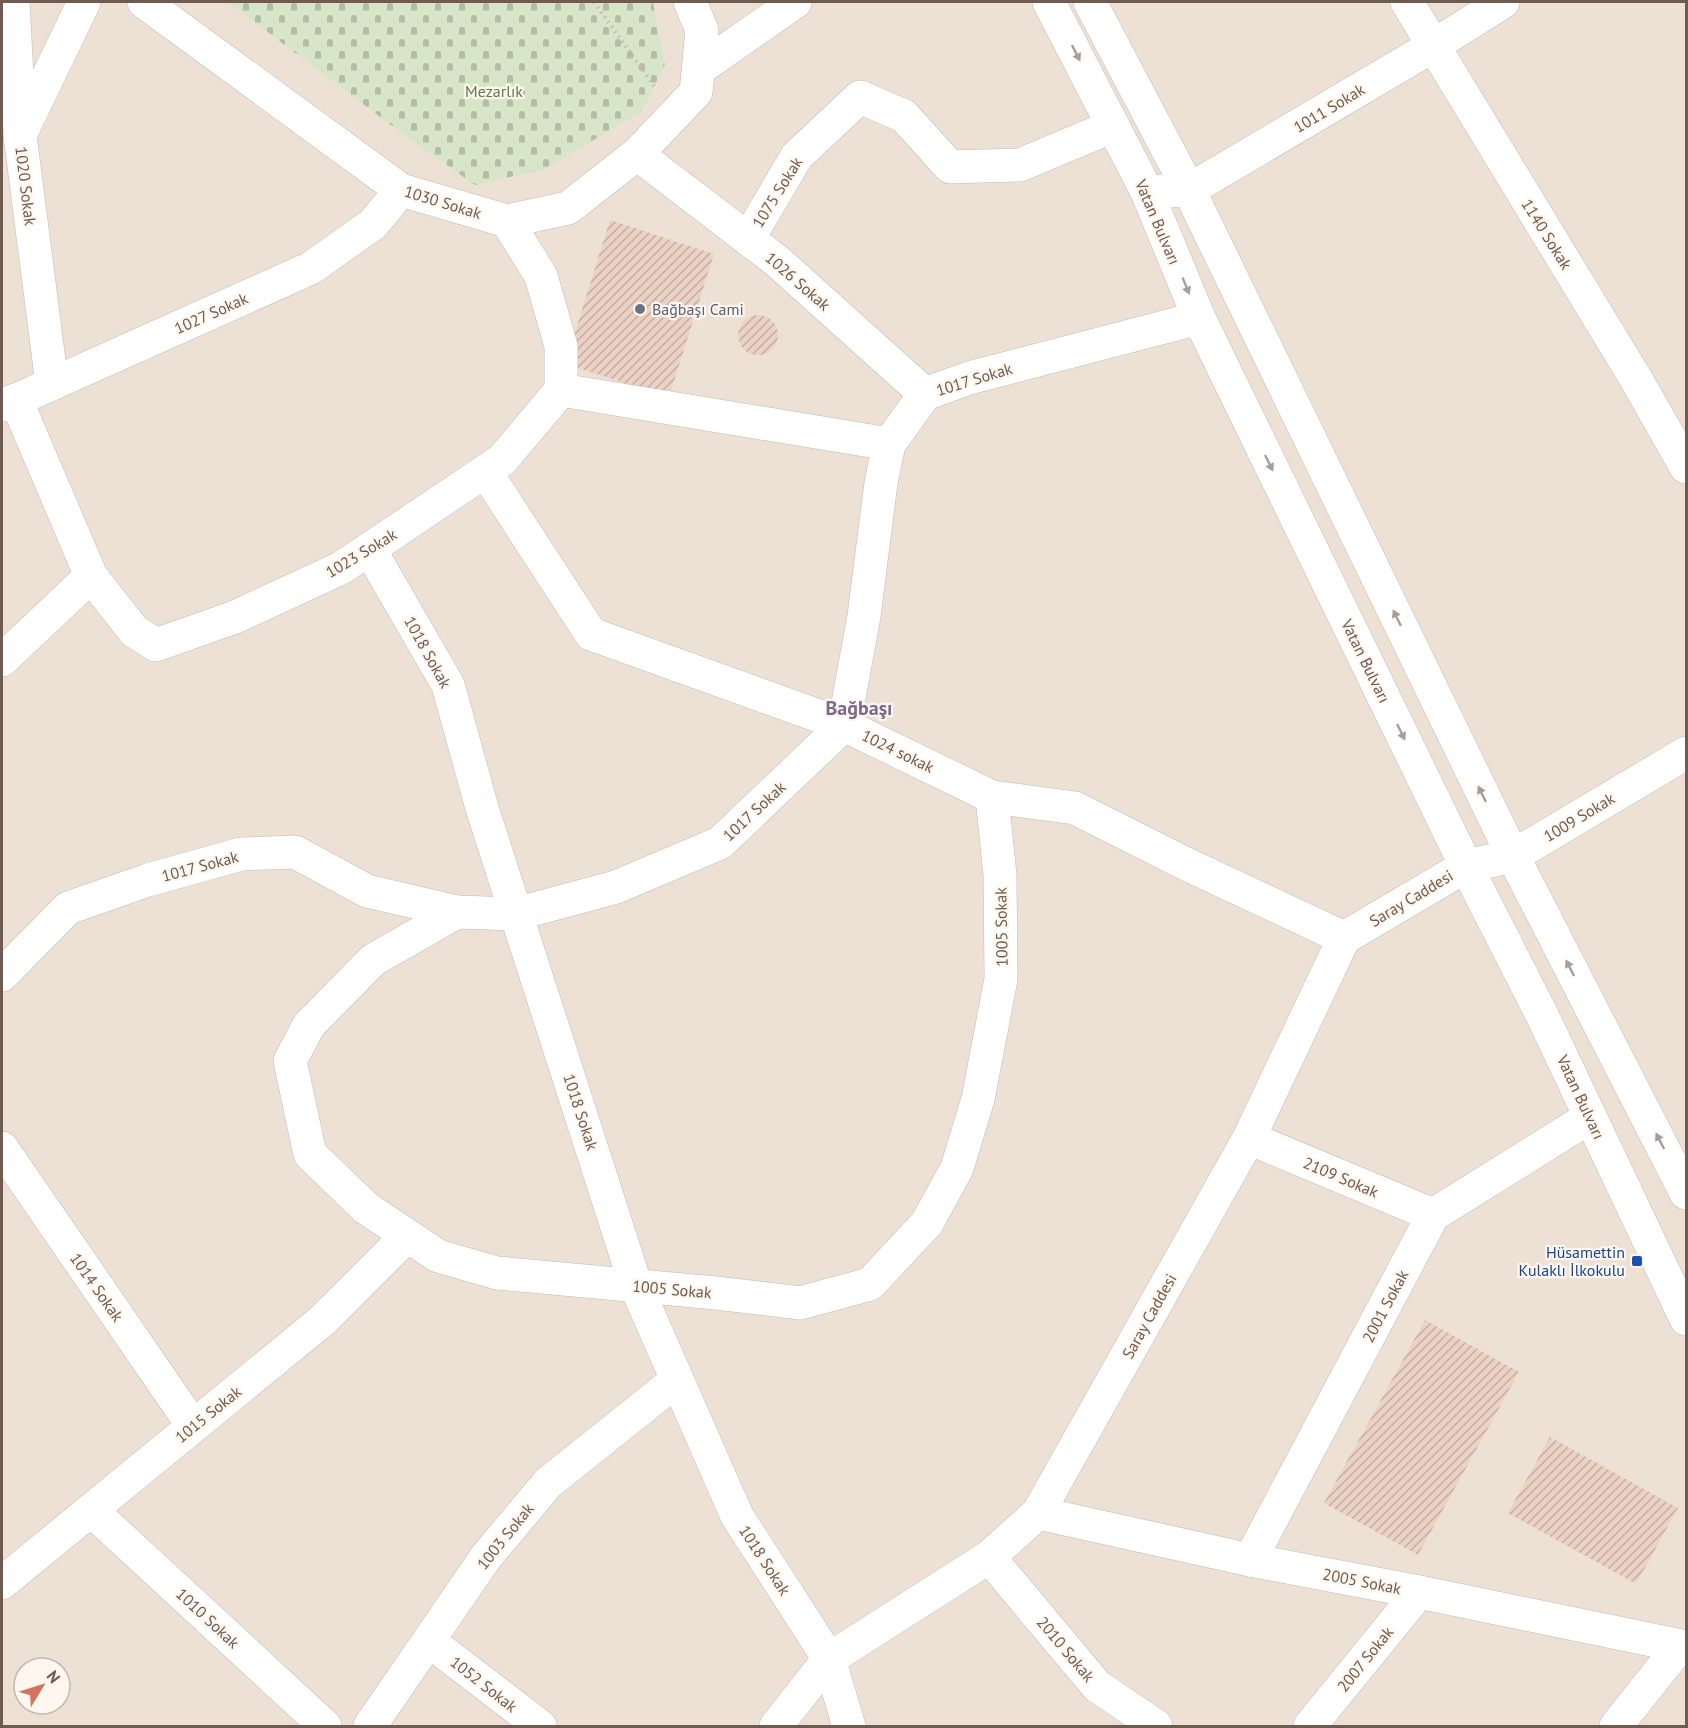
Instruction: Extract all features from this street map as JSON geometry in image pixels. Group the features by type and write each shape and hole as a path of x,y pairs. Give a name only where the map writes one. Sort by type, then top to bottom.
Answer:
{"street":[{"path":"14,2 20,135"},
{"name":"1020 Sokak","path":"52,384 20,135 84,2"},
{"name":"1030 Sokak","path":"144,2 401,190 507,221 568,208 637,154 696,92 702,30 690,2"},
{"path":"699,69 795,2"},
{"name":"Vatan Bulvarı","path":"1049,2 1147,192 1199,318 1466,866 1542,1015 1686,1319"},
{"path":"1089,2 1189,190 1513,856 1686,1193"},
{"name":"1140 Sokak","path":"1407,2 1636,379 1686,466"},
{"name":"1011 Sokak","path":"1147,192 1189,190 1503,2"},
{"name":"1075 Sokak","path":"748,239 797,156 860,97 904,116 950,167 1020,165 1113,126"},
{"name":"1026 Sokak","path":"637,154 777,261 925,394"},
{"name":"1027 Sokak","path":"9,403 311,268 373,224 401,190"},
{"path":"507,221 541,276 561,346 561,390 890,444"},
{"name":"1017 Sokak","path":"2,975 68,908 147,880 241,854 295,852 368,891 457,912 516,914 615,887 720,843 844,725 864,616 881,483 890,444 925,394 969,378 1199,318"},
{"name":"1023 Sokak","path":"91,576 134,631 156,645 236,616 341,568 501,460 561,390"},
{"path":"2,660 91,576 9,403"},
{"name":"1024 sokak","path":"485,471 591,634 844,725 992,797 1075,808 1184,863 1344,938"},
{"name":"1018 Sokak","path":"370,549 448,685 482,808 636,1286 737,1516 829,1659 849,1726"},
{"name":"1009 Sokak","path":"1466,866 1513,856 1686,753"},
{"name":"1005 Sokak","path":"457,912 373,960 309,1025 290,1061 310,1154 366,1208 438,1256 497,1272 800,1303 870,1284 927,1223 957,1168 978,1099 1001,979 1000,875 992,797"},
{"name":"Saray Caddesi","path":"776,1726 829,1659 989,1557 1038,1513 1250,1138 1344,938 1466,866"},
{"path":"1433,1215 1590,1117"},
{"name":"2109 Sokak","path":"1250,1138 1433,1215"},
{"name":"1014 Sokak","path":"2,1148 193,1426"},
{"name":"2001 Sokak","path":"1250,1560 1433,1215"},
{"name":"1015 Sokak","path":"2,1583 323,1320 407,1236"},
{"name":"1003 Sokak","path":"370,1726 486,1557 548,1483 678,1380"},
{"name":"1010 Sokak","path":"92,1510 325,1726"},
{"name":"2005 Sokak","path":"1038,1513 1250,1560 1419,1592 1683,1647"},
{"name":"2010 Sokak","path":"989,1557 1097,1686 1156,1726"},
{"name":"2007 Sokak","path":"1310,1726 1419,1592"},
{"name":"1052 Sokak","path":"429,1641 540,1726"},
{"path":"1616,1726 1683,1647"}],"path":[{"path":"594,2 674,114"}],"shaded area":[{"path":"2,2 1686,2 1686,1726 2,1726"}],"green space":[{"name":"Mezarlık","path":"228,2 653,2 665,64 642,111 545,169 475,185 412,141"}],"building":[{"name":"Bağbaşı Cami","path":"610,220 714,254 669,397 565,364"},
{"path":"758,315 772,321 778,335 772,349 758,355 744,349 738,335 744,321"},
{"path":"1425,1320 1519,1372 1418,1555 1324,1503"},
{"path":"1550,1437 1678,1508 1636,1584 1508,1513"}],"place":[{"name":"Bağbaşı Cami","path":"640,309"},
{"name":"Hüsamettin Kulaklı İlkokulu","path":"1637,1261"}],"district":[{"name":"Bağbaşı","path":"859,708"}]}
